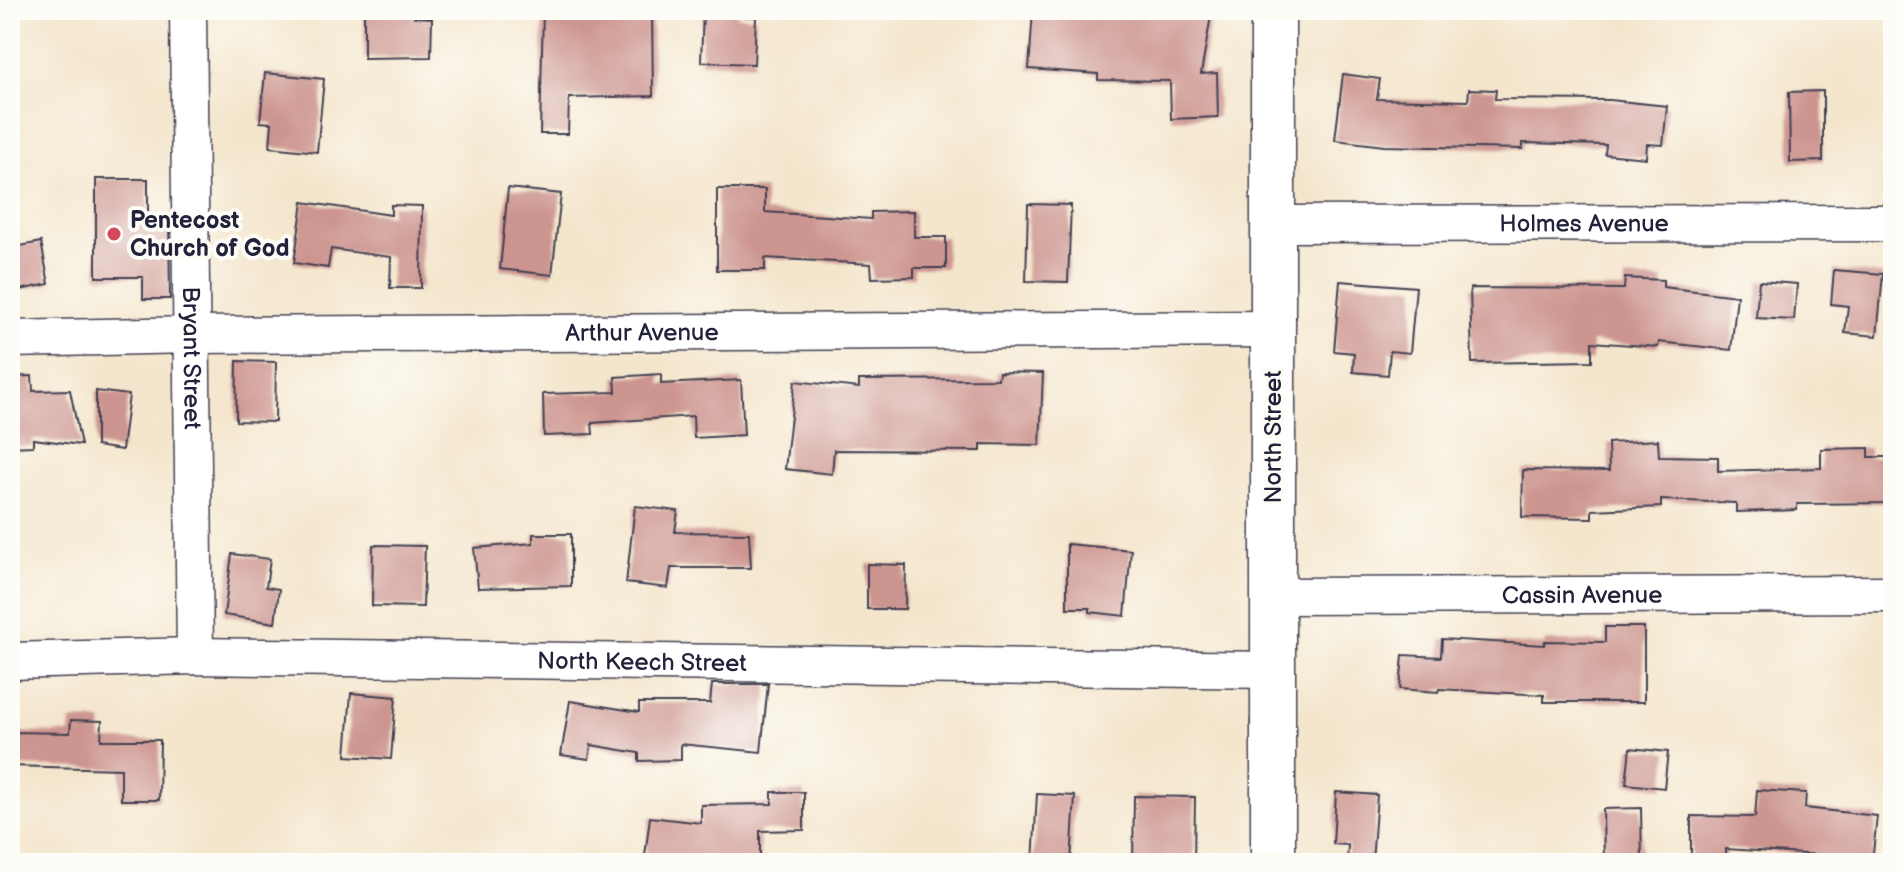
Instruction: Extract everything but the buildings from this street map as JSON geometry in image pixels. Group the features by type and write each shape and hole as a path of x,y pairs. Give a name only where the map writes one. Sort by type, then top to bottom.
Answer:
{"street":[{"name":"Bryant Street","path":"188,10 195,656"},
{"name":"North Street","path":"1273,10 1273,863"},
{"name":"Holmes Avenue","path":"1274,224 1893,223"},
{"name":"Arthur Avenue","path":"10,339 193,335 1273,329"},
{"name":"Cassin Avenue","path":"1272,596 1893,594"},
{"name":"North Keech Street","path":"10,661 195,656 1273,670"}],"place":[{"name":"Pentecost Church of God","path":"114,234"}]}
